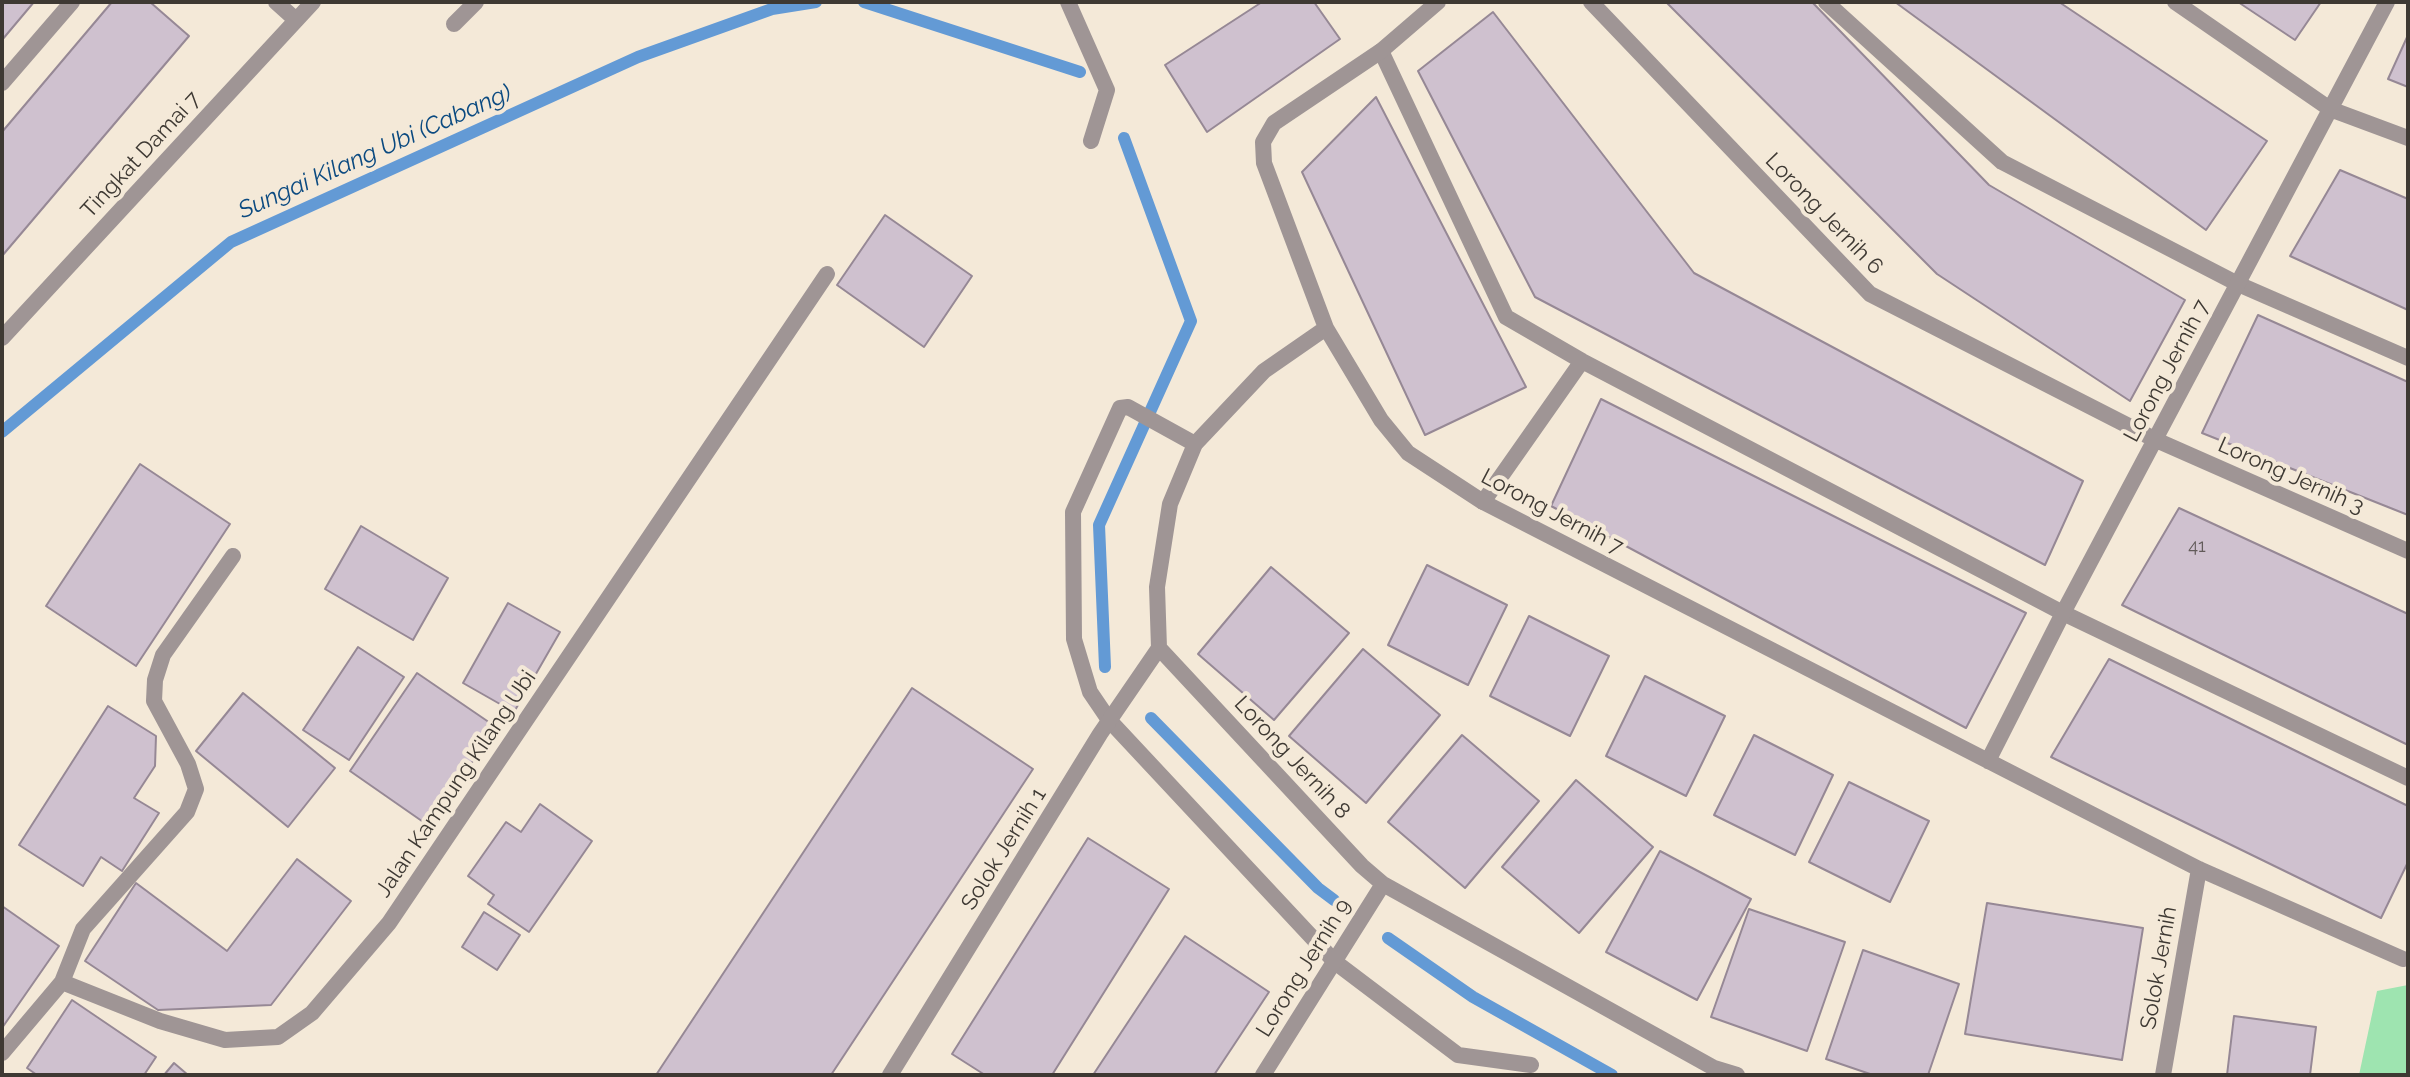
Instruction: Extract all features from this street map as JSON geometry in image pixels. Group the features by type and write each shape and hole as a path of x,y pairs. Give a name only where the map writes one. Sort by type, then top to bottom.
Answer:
{"street":[{"path":"2,83 72,2"},
{"path":"276,2 296,20"},
{"name":"Tingkat Damai 7","path":"2,338 313,2"},
{"path":"454,24 476,2"},
{"path":"1068,2 1107,90 1091,141"},
{"path":"1438,2 1381,51 1506,317 1582,361 2063,613 2408,778"},
{"name":"Lorong Jernih 6","path":"1591,2 1870,294 2156,440"},
{"path":"1826,2 2002,162 2238,284 2408,358"},
{"path":"2175,2 2330,109 2408,138"},
{"name":"Lorong Jernih 7","path":"1988,761 2063,613 2387,2"},
{"name":"Lorong Jernih 7","path":"1381,51 1274,123 1263,142 1264,163 1326,328 1381,420 1408,453 1483,502 2199,869 2405,954"},
{"name":"Jalan Kampung Kilang Ubi","path":"62,982 160,1021 225,1040 278,1037 312,1013 389,923 827,274"},
{"path":"1159,648 1157,587 1170,504 1192,442 1264,371 1326,328"},
{"path":"1483,502 1582,361"},
{"path":"1192,442 1128,407 1120,408 1073,512 1074,639 1090,692 1109,720 1335,962 1458,1055 1531,1065"},
{"name":"Lorong Jernih 3","path":"2156,440 2408,551"},
{"path":"2,1053 62,982 83,929 187,812 196,789 188,764 154,701 155,680 163,655 233,556"},
{"name":"Solok Jernih 1","path":"890,1075 1109,720 1159,648"},
{"name":"Lorong Jernih 8","path":"1159,648 1383,884 1714,1068 1737,1075"},
{"name":"Solok Jernih","path":"2163,1075 2199,869"},
{"name":"Lorong Jernih 9","path":"1263,1075 1383,884"}],"green space":[{"path":"2408,985 2408,1075 2359,1075 2377,991"}],"building":[{"path":"2,2 34,2 2,40"},
{"path":"112,2 150,2 189,36 2,256 2,132"},
{"path":"1262,2 1314,2 1340,39 1207,132 1165,65"},
{"path":"1666,2 1812,2 1989,185 2185,300 2130,401 1937,274"},
{"path":"1895,2 2059,2 2267,141 2206,230"},
{"path":"2238,2 2321,2 2295,40"},
{"path":"1493,12 1694,273 2083,481 2045,565 1535,297 1418,71"},
{"path":"2408,35 2408,87 2388,79"},
{"path":"1376,97 1526,387 1425,435 1302,172"},
{"path":"2340,170 2408,199 2408,310 2290,256"},
{"path":"885,215 972,276 924,347 837,285"},
{"path":"2258,315 2408,382 2408,515 2202,433"},
{"path":"1601,399 2026,613 1966,728 1551,506"},
{"path":"140,464 230,524 136,666 46,606"},
{"path":"2179,508 2408,614 2408,745 2122,605"},
{"path":"361,526 448,578 413,640 325,589"},
{"path":"1427,565 1507,605 1468,685 1388,645"},
{"path":"1271,567 1349,633 1274,720 1198,654"},
{"path":"508,603 560,632 514,712 463,683"},
{"path":"1529,616 1609,656 1570,736 1490,696"},
{"path":"358,647 404,677 349,760 303,730"},
{"path":"1363,649 1440,715 1366,803 1289,736"},
{"path":"2109,659 2408,806 2408,862 2381,918 2051,757"},
{"path":"417,673 496,727 429,826 350,771"},
{"path":"1645,676 1725,716 1686,796 1606,756"},
{"path":"912,688 1033,769 831,1075 656,1075"},
{"path":"243,693 335,768 288,827 196,751"},
{"path":"108,706 156,736 155,766 134,798 159,813 122,871 101,857 83,886 19,845"},
{"path":"1462,735 1539,801 1465,888 1388,822"},
{"path":"1754,735 1833,775 1795,855 1714,815"},
{"path":"1576,780 1653,847 1579,933 1502,867"},
{"path":"1849,782 1929,821 1890,902 1809,862"},
{"path":"540,804 592,841 529,932 488,904 494,895 468,876 506,822 521,832"},
{"path":"1088,838 1169,889 1052,1075 985,1075 952,1054"},
{"path":"1660,851 1751,899 1697,1000 1606,952"},
{"path":"297,859 351,901 271,1005 158,1010 85,961 136,883 227,951"},
{"path":"1987,903 2143,928 2122,1060 1965,1034"},
{"path":"2,906 59,946 2,1028"},
{"path":"1749,909 1845,942 1807,1051 1711,1017"},
{"path":"484,912 520,935 497,970 462,947"},
{"path":"1185,936 1269,992 1214,1075 1093,1075"},
{"path":"1863,950 1959,984 1928,1075 1873,1075 1826,1059"},
{"path":"72,1000 156,1057 144,1075 37,1075 27,1068"},
{"path":"2234,1016 2316,1027 2310,1075 2227,1075"},
{"path":"174,1063 188,1075 164,1075"}],"waterway":[{"name":"Sungai Kilang Ubi (Cabang)","path":"2,432 231,242 638,57 772,9 816,2"},
{"name":"Sungai Kilang Ubi (Cabang)","path":"864,2 1080,72"},
{"name":"Sungai Kilang Ubi (Cabang)","path":"1105,667 1099,525 1191,321 1124,138"},
{"name":"Sungai Kilang Ubi (Cabang)","path":"1151,718 1318,888 1334,900"},
{"name":"Sungai Kilang Ubi (Cabang)","path":"1388,938 1473,997 1612,1075"}]}
